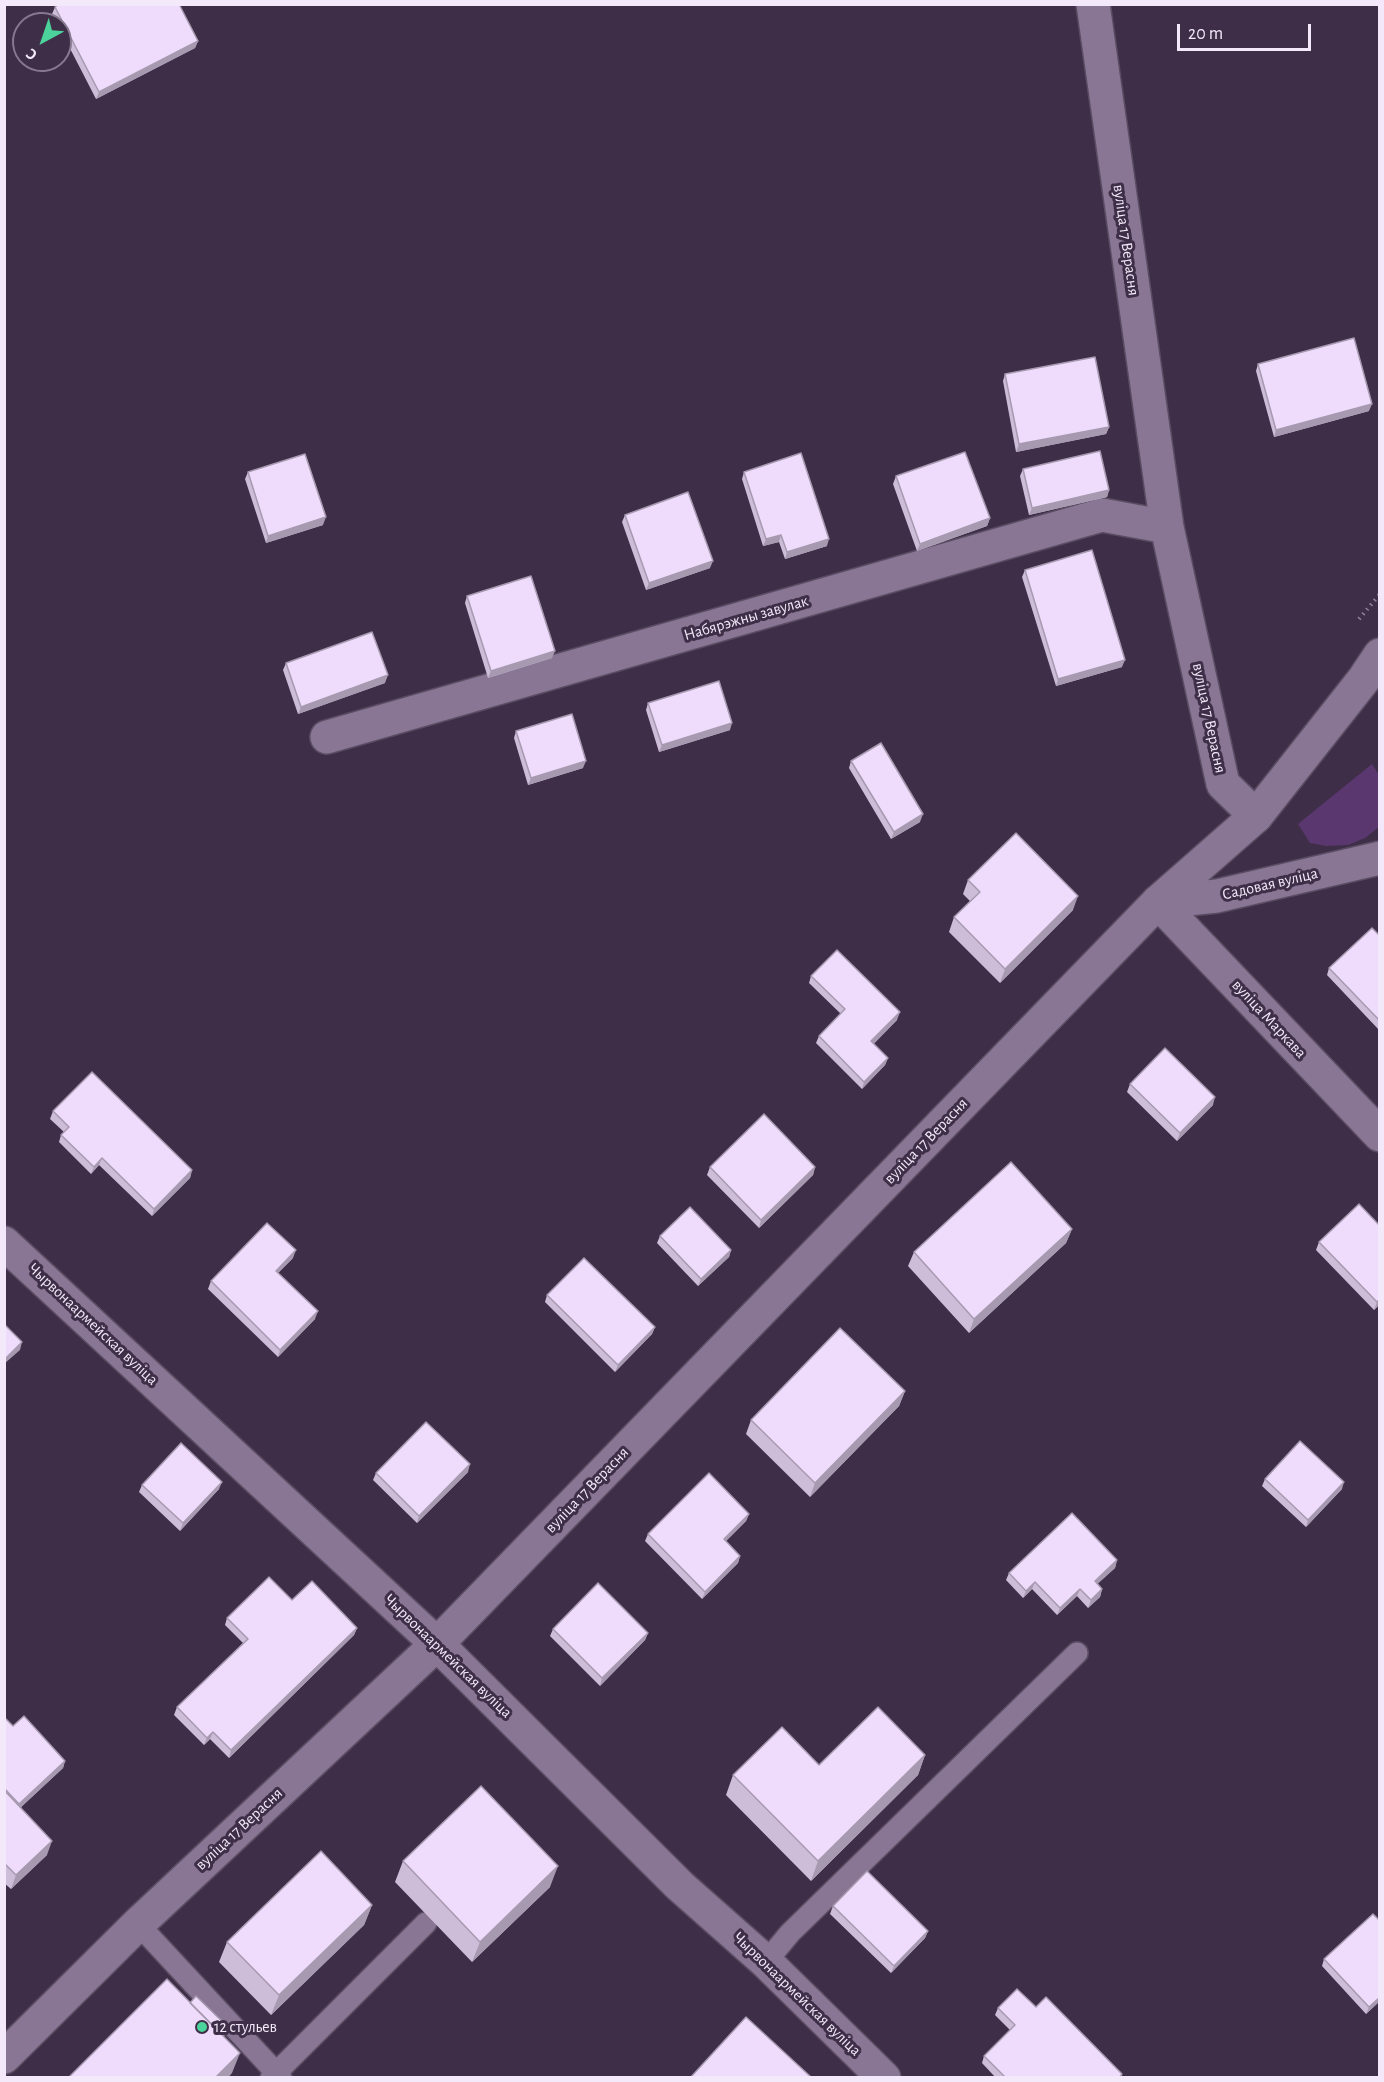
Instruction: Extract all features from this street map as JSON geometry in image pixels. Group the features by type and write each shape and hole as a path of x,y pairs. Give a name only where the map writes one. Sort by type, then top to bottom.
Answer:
{"street":[{"name":"вуліца 17 Верасня","path":"4,2057 138,1924 437,1644 1158,902 1256,816 1223,784 1167,527 1093,4"},
{"name":"Набярэжны завулак","path":"327,737 1102,515 1167,527"},
{"path":"1256,816 1374,675"},
{"name":"Садовая вуліца","path":"1158,902 1217,896 1380,858"},
{"name":"вуліца Маркава","path":"1158,902 1380,1136"},
{"name":"Чырвонаармейская вуліца","path":"4,1243 437,1644 680,1886 766,1962 884,2078"}],"lane":[{"path":"766,1962 790,1933 1077,1653"},
{"path":"138,1924 276,2076 426,1923"}],"path":[{"path":"1359,620 1380,594"}],"shaded area":[{"path":"1372,764 1379,775 1379,827 1365,838 1348,845 1326,846 1310,843 1298,824"}],"building":[{"path":"59,4 179,4 198,41 99,92 72,40 72,12 58,12 55,7"},
{"path":"1354,338 1372,404 1276,430 1258,364"},
{"path":"1095,357 1109,427 1019,444 1005,374"},
{"path":"1100,451 1109,490 1032,508 1023,469"},
{"path":"965,452 990,518 920,544 896,476"},
{"path":"801,453 829,539 787,552 781,535 766,539 744,472"},
{"path":"305,454 326,517 268,536 248,472"},
{"path":"688,492 713,561 649,583 625,515"},
{"path":"1092,550 1125,660 1058,679 1025,570"},
{"path":"531,576 555,651 491,671 467,596"},
{"path":"372,632 388,675 301,707 286,663"},
{"path":"719,681 732,723 662,745 648,703"},
{"path":"572,714 586,761 531,778 516,731"},
{"path":"881,743 923,814 894,832 851,761"},
{"path":"1016,833 1078,896 1005,969 954,917 980,892 968,880"},
{"path":"1372,928 1380,936 1380,1021 1329,968"},
{"path":"837,950 900,1012 871,1041 888,1058 864,1082 819,1036 845,1009 811,976"},
{"path":"1165,1048 1215,1097 1180,1133 1130,1084"},
{"path":"92,1072 192,1170 154,1209 102,1158 94,1167 61,1135 69,1127 53,1111"},
{"path":"764,1114 815,1167 761,1220 710,1167"},
{"path":"1011,1162 1072,1229 974,1319 914,1252"},
{"path":"1359,1204 1380,1226 1380,1299 1377,1302 1319,1242"},
{"path":"690,1207 731,1250 701,1279 660,1236"},
{"path":"267,1223 296,1250 276,1271 318,1311 280,1350 211,1281"},
{"path":"584,1258 655,1327 618,1365 547,1295"},
{"path":"4,1324 22,1342 4,1360"},
{"path":"840,1328 905,1391 815,1483 751,1420"},
{"path":"426,1422 470,1464 419,1516 376,1473"},
{"path":"1300,1441 1344,1482 1308,1520 1265,1479"},
{"path":"181,1443 222,1482 183,1523 142,1485"},
{"path":"709,1473 749,1514 724,1539 740,1556 705,1592 648,1534"},
{"path":"1072,1513 1117,1560 1095,1581 1102,1589 1091,1600 1080,1589 1060,1608 1035,1582 1026,1591 1009,1573"},
{"path":"269,1577 292,1600 312,1581 357,1628 231,1750 213,1732 207,1738 177,1707 248,1639 227,1618"},
{"path":"598,1583 648,1633 602,1678 553,1629"},
{"path":"878,1707 925,1755 818,1861 733,1775 782,1727 819,1765"},
{"path":"24,1716 65,1761 19,1804 4,1788 4,1717 13,1726"},
{"path":"481,1786 558,1866 480,1942 403,1861"},
{"path":"4,1790 52,1841 16,1875 4,1863"},
{"path":"321,1851 372,1905 279,1995 227,1942"},
{"path":"867,1871 928,1931 894,1966 833,1906"},
{"path":"1373,1914 1380,1921 1380,1997 1369,2007 1324,1959"},
{"path":"167,1979 240,2053 215,2078 68,2078"},
{"path":"1017,1989 1036,2007 1046,1997 1122,2074 1119,2078 1006,2078 984,2056 1015,2025 998,2008"},
{"path":"196,1996 228,2027 221,2034 190,2003"},
{"path":"746,2017 812,2078 690,2078"}],"place":[{"name":"12 стульев","path":"202,2027"}]}
